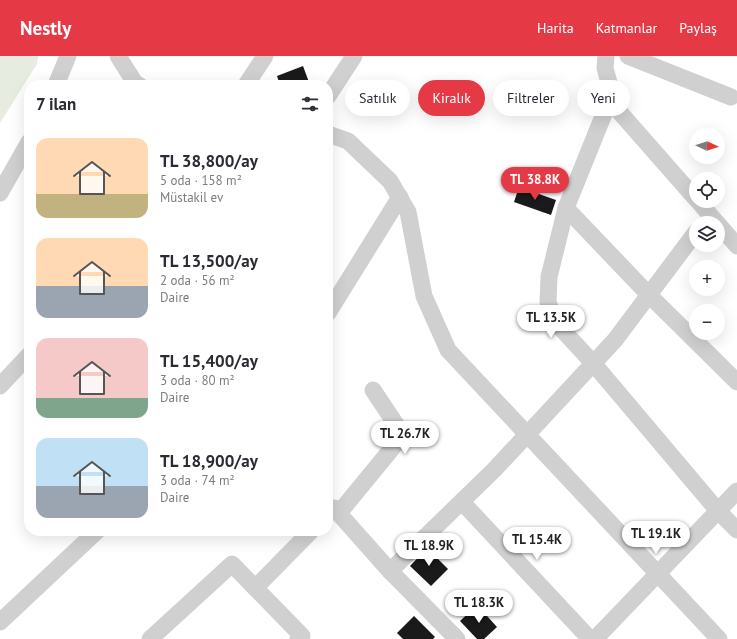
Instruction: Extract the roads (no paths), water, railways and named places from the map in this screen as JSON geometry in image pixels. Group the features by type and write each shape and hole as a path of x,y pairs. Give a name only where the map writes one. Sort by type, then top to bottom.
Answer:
{"street":[{"path":"58,80 68,56"},
{"path":"118,56 132,80"},
{"path":"249,80 265,56"},
{"path":"333,88 354,56"},
{"path":"606,56 605,68 608,80"},
{"path":"628,56 731,98"},
{"path":"603,116 566,208 549,278 548,302 556,323 593,363 718,511 737,530"},
{"path":"623,116 689,191"},
{"path":"333,136 348,141 390,181 400,197 408,212 424,296 448,350 719,639"},
{"path":"0,193 24,151"},
{"path":"333,305 400,197"},
{"path":"566,208 649,295 737,382"},
{"path":"725,234 737,246"},
{"path":"390,571 462,502 615,340 689,241"},
{"path":"0,386 24,360"},
{"path":"333,508 403,435 373,390"},
{"path":"595,639 737,491"},
{"path":"462,502 590,639"},
{"path":"333,510 455,638"},
{"path":"0,622 92,536"},
{"path":"255,588 307,536"},
{"path":"159,636 232,564 302,636 298,639"}]}
